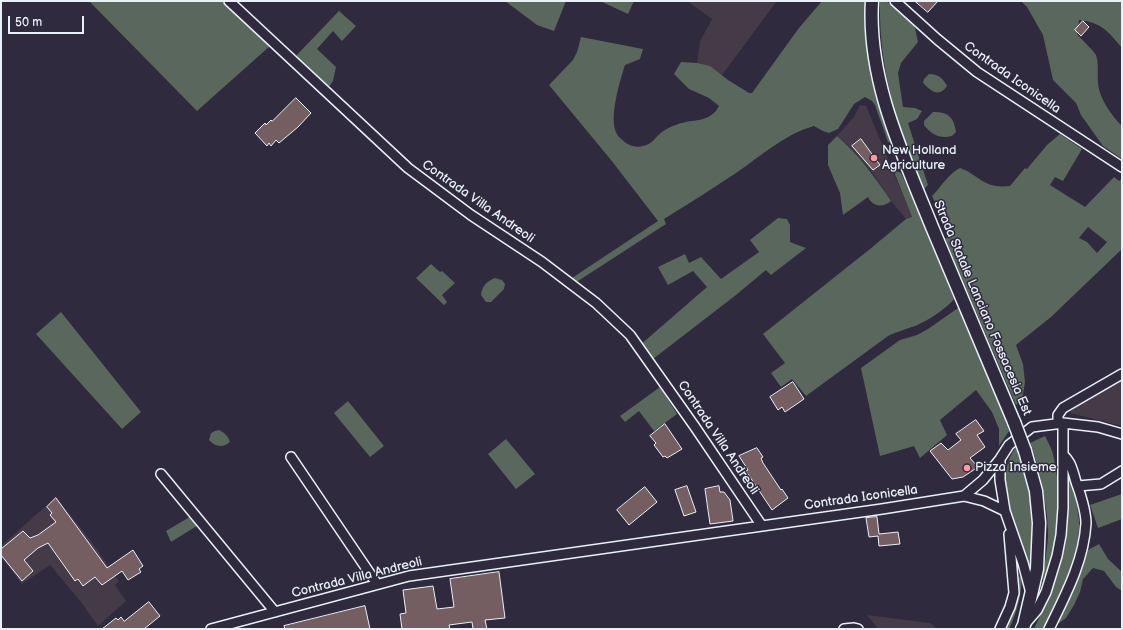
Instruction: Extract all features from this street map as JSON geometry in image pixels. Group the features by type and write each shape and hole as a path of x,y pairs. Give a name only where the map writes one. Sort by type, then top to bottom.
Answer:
{"main road":[{"name":"Strada Statale Lanciano Fossacesia Est","path":"872,1 871,21 876,65 890,119 909,170 1014,422 1025,451 1036,491 1039,523 1037,569 1023,627"}],"street":[{"name":"Contrada Villa Andreoli","path":"211,629 409,576 762,526 630,335 596,303 548,267 471,215 408,168 229,1"},
{"name":"Contrada Iconicella","path":"895,1 937,39 977,72 1122,167"},
{"path":"1023,627 1037,610 1043,598 1058,556 1062,528 1063,455 1058,414 1063,408 1122,374"},
{"path":"964,496 983,480 1009,445 1032,427 1060,423 1098,427 1122,434"},
{"path":"1049,629 1077,566 1086,521 1078,486 1068,459 1063,455"},
{"path":"291,457 377,584"},
{"path":"1000,458 1000,480 1006,516 1014,593 1010,607 1000,629"},
{"path":"1078,486 1101,484 1122,471"},
{"path":"161,474 275,612"},
{"name":"Contrada Iconicella","path":"762,526 964,496 984,501 1006,516"},
{"path":"1006,516 1023,563 1031,594"},
{"path":"844,629 858,629"}],"shaded area":[{"path":"687,1 777,1 722,75 697,63 700,41 712,19"},
{"name":"New Holland Agriculture","path":"860,105 866,106 867,108 912,217 906,219 891,201 875,176 850,147 837,136 854,117"},
{"path":"1122,376 1122,426 1070,413 1075,404"},
{"path":"56,497 91,541 119,581 115,585 126,601 98,626 81,602 50,565 22,584 1,557 1,546"},
{"path":"867,615 930,623 938,629 878,629"}],"green space":[{"path":"89,1 222,1 270,46 197,111"},
{"path":"505,1 566,1 554,31 537,25"},
{"path":"600,1 634,1 628,14"},
{"path":"822,1 866,1 868,51 874,86 890,142 888,142 875,105 872,101 865,97 854,104 838,129 829,133 814,126 793,134 727,179 664,219 666,224 575,283 569,280 658,221 611,160 549,85 573,60 581,37 643,49 640,59 625,65 620,80 614,110 615,128 619,137 630,145 641,147 652,142 662,132 671,127 711,116 719,106 709,98 689,89 674,74 681,62 710,66 728,80 749,93 752,93 799,28"},
{"path":"880,1 886,1 910,21 915,28 918,42 901,63 898,73 903,107 915,108 922,111 917,119 908,123 928,185 923,190 892,101 882,44"},
{"path":"1021,1 1122,1 1122,48 1104,29 1087,21 1079,20 1077,34 1096,55 1098,83 1103,101 1122,126 1122,159 1103,146 1081,115 1076,103 1053,80 1043,35 1027,7"},
{"path":"339,11 356,26 342,41 333,31 317,49 336,67 333,81 328,88 294,58"},
{"path":"929,74 938,76 944,81 947,86 944,90 941,92 932,91 923,83 924,79"},
{"path":"933,112 946,114 952,119 956,132 952,136 944,137 936,135 924,125 924,121"},
{"path":"1060,134 1082,149 1063,181 1055,177 1050,185 1085,207 1114,177 1119,181 1122,178 1122,249 1051,317 1016,345 1023,364 1025,382 1022,400 1016,405 945,239 950,235 932,196 948,177 960,168 988,184 994,186 1010,186 1025,168 1027,169 1047,145","holes":["1088,227 1107,242 1097,253 1087,242 1079,238"]},
{"path":"837,136 866,167 891,201 885,205 875,205 868,197 843,215 840,193 828,165 828,145"},
{"path":"893,169 901,173 921,215 954,299 941,311 929,319 888,336 806,396 792,379 781,387 771,373 785,363 763,334 906,219 912,217"},
{"path":"778,218 787,219 790,225 790,242 806,248 771,275 766,270 653,359 639,346 707,287 693,271 668,285 658,267 685,254 689,263 701,257 721,279 759,252 750,240"},
{"path":"431,264 440,272 442,271 455,283 442,295 447,302 444,305 416,278"},
{"path":"495,278 502,280 505,284 504,289 491,302 486,302 481,295 482,289 487,282"},
{"path":"958,308 989,374 1009,431 999,446 999,429 992,412 976,390 940,420 947,435 920,458 914,446 880,456 861,368 900,340 917,335 928,329"},
{"path":"61,312 141,412 122,429 36,334"},
{"path":"660,387 677,414 654,431 639,411 625,422 620,416"},
{"path":"348,401 384,446 370,457 334,413"},
{"path":"219,430 226,435 230,442 222,446 214,444 209,440 211,433"},
{"path":"1045,436 1051,448 1056,469 1059,505 1057,541 1046,581 1043,580 1048,537 1047,515 1040,476 1030,443"},
{"path":"506,439 535,474 516,489 488,454"},
{"path":"1016,447 1027,482 1033,510 1033,566 1030,567 1009,505 1007,493 1007,469 1010,458"},
{"path":"1069,474 1071,475 1079,520 1077,547 1063,591 1045,629 1034,629 1055,579 1064,548 1068,521"},
{"path":"1122,494 1122,519 1098,528 1090,505"},
{"path":"193,515 200,524 171,542 166,531"},
{"path":"1099,544 1108,559 1122,572 1122,591 1116,587 1104,571 1093,568 1083,579 1080,592 1066,618 1054,627 1077,580 1088,550"},
{"path":"1020,576 1022,578 1020,598 1012,623 1009,629 1005,629 1017,598 1019,585 1018,579"}],"building":[{"path":"915,1 938,1 928,12"},
{"path":"1083,21 1089,27 1081,36 1075,30"},
{"path":"296,98 311,113 298,127 279,143 276,140 271,146 269,143 267,146 255,133 265,123 266,125 271,120 272,121"},
{"path":"861,139 880,165 873,170 852,146"},
{"path":"793,382 804,399 785,412 782,407 778,410 770,397"},
{"path":"976,420 984,431 977,435 985,447 970,458 978,467 963,477 952,479 930,451 941,443 948,450 961,440 956,434"},
{"path":"665,424 682,449 667,458 665,456 663,457 654,445 656,443 650,436"},
{"path":"757,448 763,457 761,458 763,463 788,498 772,510 746,471 748,470 739,456"},
{"path":"687,486 696,512 684,516 675,490"},
{"path":"719,486 720,492 724,492 730,500 733,521 710,524 705,489"},
{"path":"645,487 657,502 629,525 617,510"},
{"path":"56,498 107,568 133,550 143,566 139,569 141,572 128,580 122,571 102,585 95,577 83,586 78,579 75,581 48,543 38,548 24,560 33,571 22,581 1,555 1,549 23,531 30,538 38,535 56,522 50,515 52,513 47,507"},
{"path":"877,517 879,534 898,532 900,544 879,546 878,536 869,537 866,518"},
{"path":"499,572 505,618 485,620 487,629 473,629 472,622 449,625 450,629 402,629 400,614 406,613 403,590 433,586 437,609 454,607 450,579"},
{"path":"149,602 160,616 144,629 102,629 116,618 118,620 121,617 124,621"},
{"path":"365,606 370,629 285,629 284,626"}],"place":[{"name":"New Holland Agriculture","path":"874,158"},
{"name":"Pizza Insieme","path":"967,468"}]}
